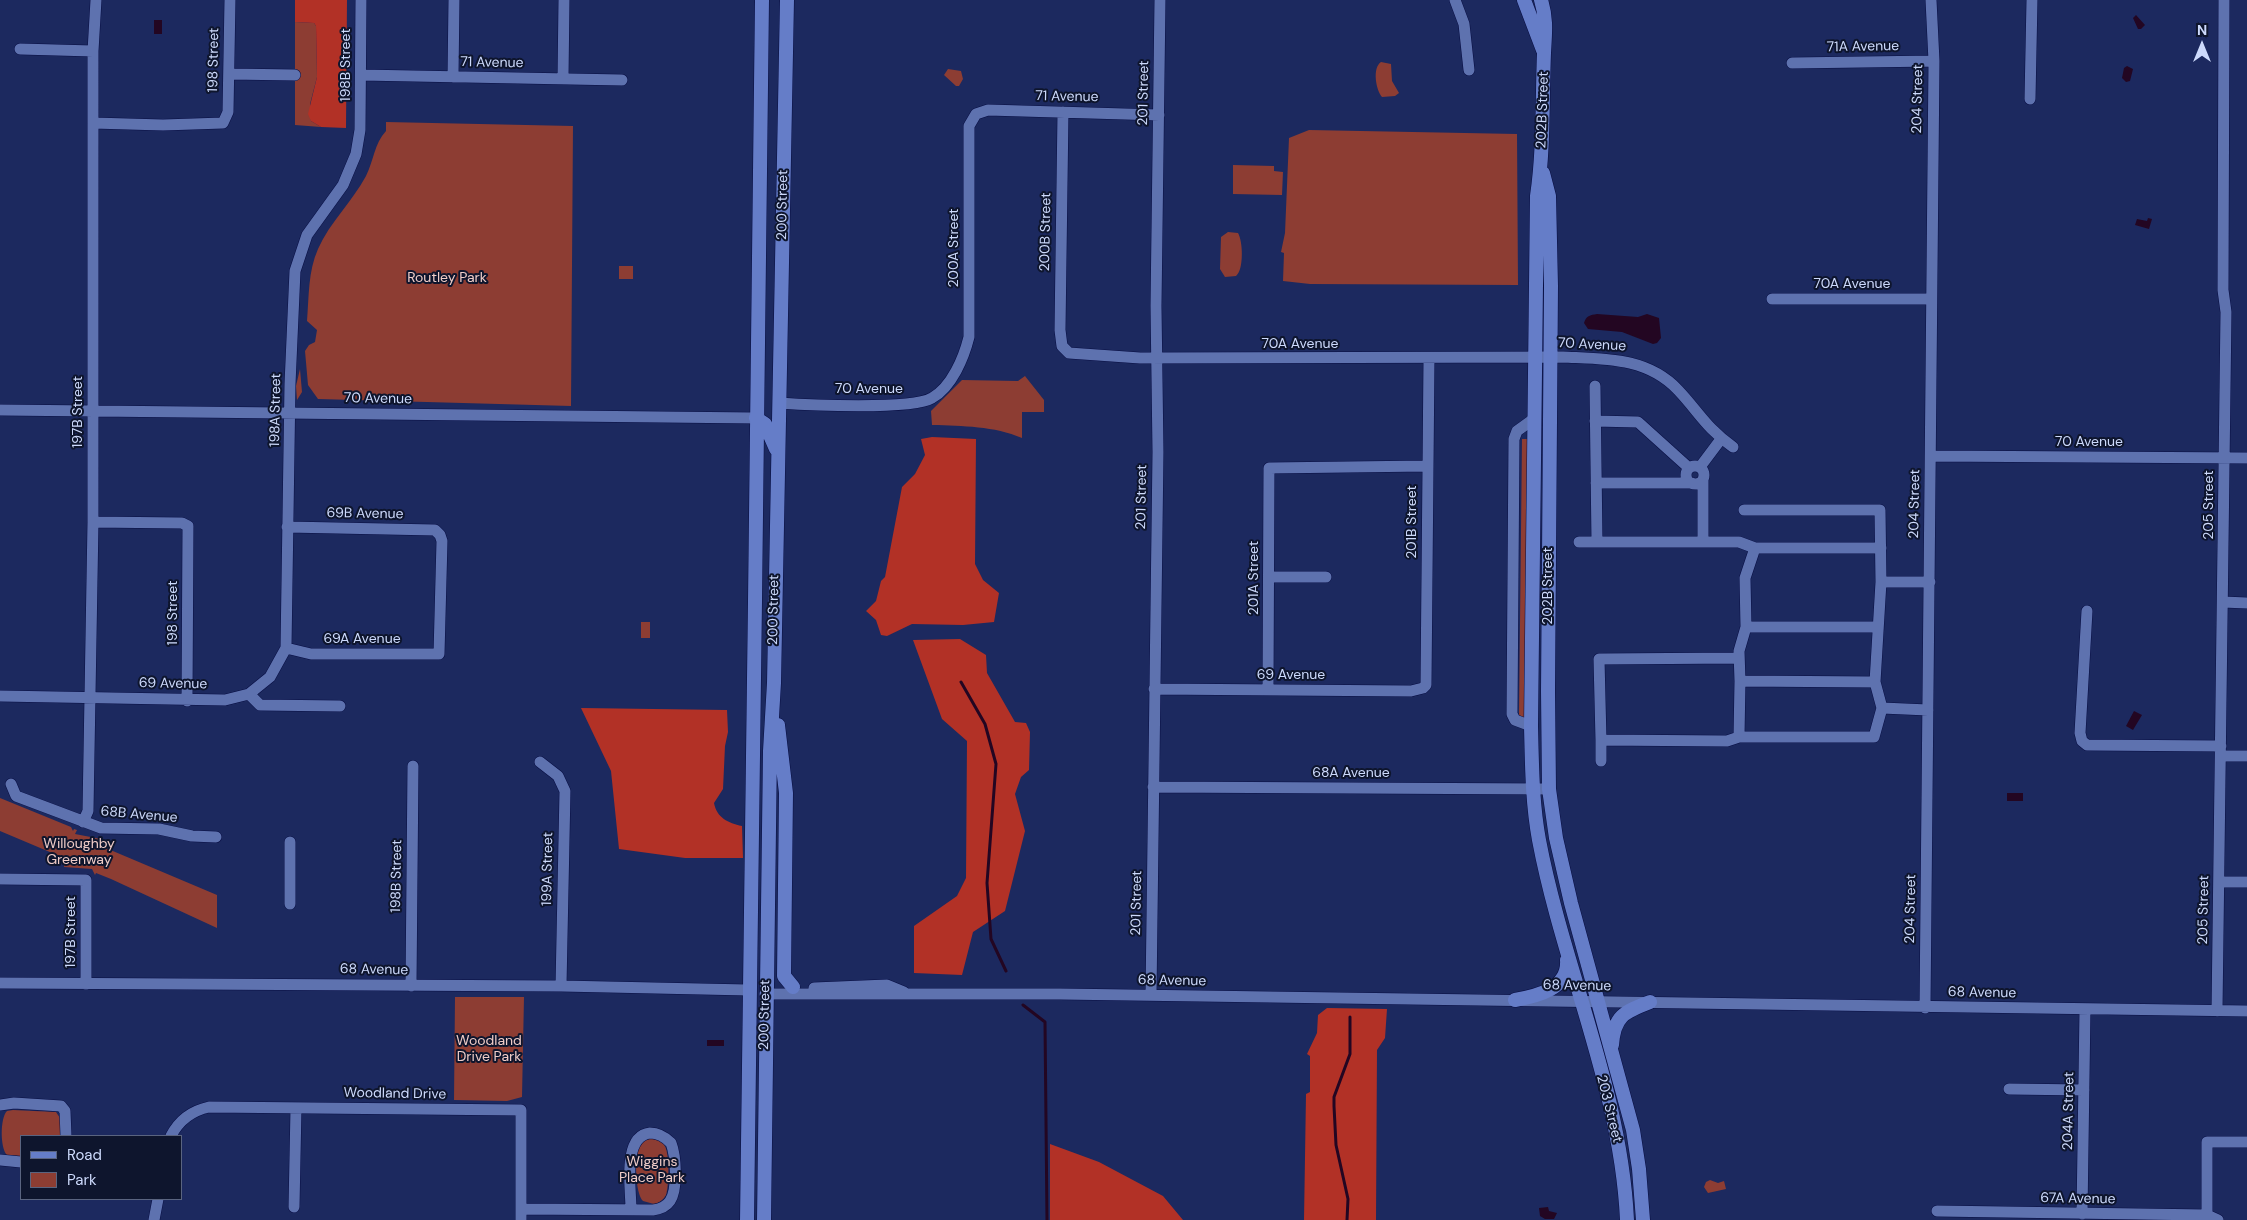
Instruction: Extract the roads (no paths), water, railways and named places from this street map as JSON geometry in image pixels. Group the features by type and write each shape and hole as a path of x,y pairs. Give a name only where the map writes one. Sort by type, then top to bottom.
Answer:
{"main road":[{"name":"200 Street","path":"747,1220 748,990 756,418 761,223 762,0"},
{"name":"200 Street","path":"764,1220 765,994 770,751 774,683 788,0"},
{"name":"202B Street","path":"1524,0 1544,53"},
{"name":"202B Street","path":"1541,0 1547,24 1544,53 1541,167 1537,196 1531,726 1533,789 1544,864 1581,1001"},
{"name":"202B Street","path":"1541,167 1549,196 1551,358 1548,673 1550,789 1560,860 1598,1001"},
{"path":"756,418 764,424 771,435 778,457"},
{"path":"774,683 786,793 784,976 793,987"},
{"path":"1515,1000 1536,996 1549,991 1560,982 1564,977 1567,964 1566,945"},
{"name":"203 Street","path":"1581,1001 1616,1133 1627,1220"},
{"name":"203 Street","path":"1598,1001 1633,1130 1640,1178 1643,1220"},
{"path":"1612,1048 1615,1026 1619,1018 1629,1010 1650,1002"}],"street":[{"name":"197B Street","path":"83,822 88,811 93,522 93,51 96,0"},
{"name":"198 Street","path":"93,123 211,125 225,121 230,74 230,0"},
{"name":"198B Street","path":"360,130 361,0"},
{"path":"453,77 454,0"},
{"path":"563,79 564,0"},
{"name":"201 Street","path":"1151,996 1158,414 1160,0"},
{"path":"1455,0 1464,24 1469,70"},
{"name":"204 Street","path":"1926,1008 1934,61 1931,0"},
{"path":"2030,99 2032,0"},
{"name":"205 Street","path":"2217,1011 2226,312 2223,290 2224,0"},
{"path":"20,49 93,51"},
{"name":"71A Avenue","path":"1792,63 1934,61"},
{"path":"230,74 295,75"},
{"name":"71 Avenue","path":"361,75 622,80"},
{"name":"71 Avenue","path":"976,114 988,110 1159,115"},
{"name":"200B Street","path":"1063,112 1060,330 1062,346 1065,350"},
{"name":"200A Street","path":"950,379 964,359 969,337 969,126 976,114"},
{"name":"198A Street","path":"249,694 270,677 286,648 287,527 295,271 307,235 336,196 350,170 360,130"},
{"name":"70A Avenue","path":"1772,299 1931,299"},
{"name":"70A Avenue","path":"1065,350 1069,353 1083,356 1157,358 1536,358"},
{"name":"70 Avenue","path":"1536,358 1607,358 1644,367 1668,380 1709,428 1733,447"},
{"name":"201B Street","path":"1426,685 1429,359"},
{"name":"70 Avenue","path":"779,403 904,406 932,399 950,379"},
{"path":"1595,386 1596,542"},
{"name":"70 Avenue","path":"0,410 756,418"},
{"path":"1531,726 1515,720 1512,714 1514,439 1520,428 1535,418"},
{"path":"1595,422 1638,422 1704,475 1697,482 1596,483"},
{"path":"1697,482 1686,477 1721,439"},
{"name":"70 Avenue","path":"1931,456 2247,458"},
{"name":"201A Street","path":"1268,690 1270,468 1427,466"},
{"path":"1697,482 1703,542"},
{"path":"1601,740 1874,737 1882,708 1875,682 1881,582 1880,510 1744,510"},
{"name":"198 Street","path":"93,522 182,523 188,526 187,701"},
{"name":"69B Avenue","path":"287,527 435,530 440,534 439,654"},
{"path":"1579,542 1739,542 1754,548 1881,548"},
{"path":"1740,737 1739,652 1746,627 1745,578 1754,548"},
{"path":"1269,577 1326,577"},
{"path":"1881,582 1930,582"},
{"path":"2223,602 2247,603"},
{"path":"2087,611 2080,733 2082,741 2087,745 2221,751 2247,756"},
{"path":"1746,627 1878,627"},
{"name":"69A Avenue","path":"286,648 311,654 439,654"},
{"path":"1601,761 1599,659 1739,658"},
{"path":"1740,681 1875,682"},
{"name":"69 Avenue","path":"1154,689 1411,691 1423,688 1426,685"},
{"path":"249,694 260,705 340,706"},
{"name":"69 Avenue","path":"0,696 187,701 225,700 249,694"},
{"path":"1882,708 1928,710"},
{"name":"199A Street","path":"540,762 558,776 565,791 561,986"},
{"name":"198B Street","path":"410,986 413,766"},
{"name":"68B Avenue","path":"11,784 16,796 101,828 159,829 192,836 216,838"},
{"name":"68A Avenue","path":"1153,787 1550,789"},
{"path":"290,842 290,904"},
{"name":"197B Street","path":"0,879 86,880 86,984"},
{"path":"2219,882 2247,882"},
{"name":"68 Avenue","path":"0,983 561,986 748,990"},
{"name":"68 Avenue","path":"793,987 887,985 906,993"},
{"name":"68 Avenue","path":"765,994 888,996 906,993 2247,1011"},
{"name":"204A Street","path":"2082,1214 2085,1009"},
{"path":"2009,1089 2084,1090"},
{"path":"0,1105 36,1103 61,1106 65,1111 66,1135"},
{"name":"Woodland Drive","path":"172,1135 182,1120 200,1109 219,1107 520,1110 521,1214"},
{"path":"294,1207 296,1108"},
{"path":"521,1214 659,1209 666,1205 672,1196 673,1148 668,1140 662,1136 647,1134 637,1139 634,1144 631,1158 631,1209"},
{"path":"2207,1215 2204,1139 2247,1142"},
{"path":"0,1160 20,1162"},
{"path":"154,1220 158,1200"},
{"name":"67A Avenue","path":"1937,1211 2207,1215 2218,1220"}],"waterway":[{"path":"961,682 985,724 996,764 987,883 991,939 1006,971"},
{"path":"1023,1005 1045,1022 1047,1220"},
{"path":"1347,1220 1348,1199 1336,1145 1334,1097 1350,1054 1350,1017"}],"park label":[{"name":"Routley Park","path":"447,278"},
{"name":"Willoughby Greenway","path":"79,852"},
{"name":"Woodland Drive Park","path":"489,1050"},
{"name":"Wiggins Place Park","path":"652,1170"}]}
